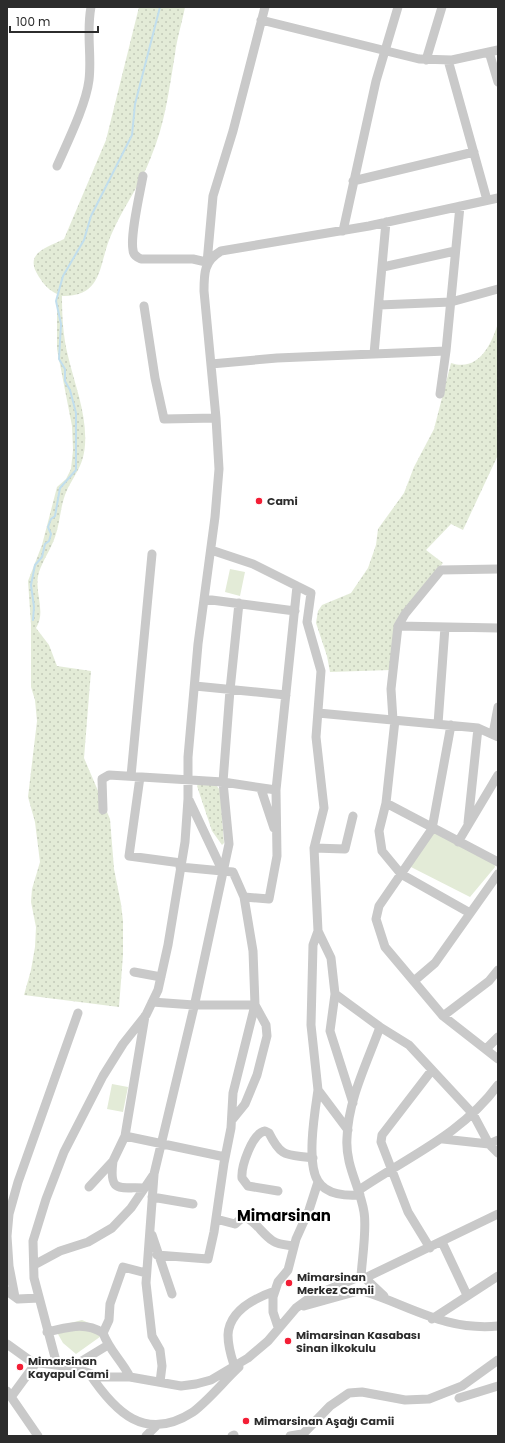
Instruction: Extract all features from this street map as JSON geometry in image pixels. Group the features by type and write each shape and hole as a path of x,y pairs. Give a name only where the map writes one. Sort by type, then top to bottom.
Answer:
{"street":[{"path":"57,166 72,132 88,86 90,73 87,27 91,7"},
{"path":"57,1365 47,1332 34,1278 33,1241 46,1199 64,1152 103,1076 123,1044 146,1015 158,990 168,945 185,842 189,780 188,757 219,469 204,272 213,196 233,131 265,7"},
{"path":"343,231 353,181 384,52 398,7"},
{"path":"426,60 442,7"},
{"path":"261,20 384,52 426,60 448,60 494,51 498,82"},
{"path":"448,60 487,200"},
{"path":"353,181 474,152"},
{"path":"143,176 132,250 135,255 141,259 193,259 206,263"},
{"path":"206,263 212,256 220,251 343,231 498,198"},
{"path":"440,394 446,351 460,206"},
{"path":"374,354 386,222"},
{"path":"383,267 456,251"},
{"path":"379,306 451,302 498,289"},
{"path":"144,306 155,378 164,419 216,418"},
{"path":"211,364 276,358 446,351"},
{"path":"210,550 253,564 311,592 307,622 321,671 316,737 324,808 314,848 318,932 330,958 335,994 330,1031 353,1103"},
{"path":"152,554 129,856 223,872 233,872 244,897 253,951 255,1005 233,1093 232,1120 208,1258 157,1255"},
{"path":"470,913 401,874 382,852 379,831 386,803 394,720 391,689 398,626 405,614 441,570 498,569"},
{"path":"244,897 269,899 277,856 276,790 297,586"},
{"path":"204,599 295,611"},
{"path":"160,1382 162,1366 160,1350 152,1336 147,1302 146,1273 154,1174 194,1006 229,844 224,782 230,690 239,603"},
{"path":"398,626 498,628"},
{"path":"438,724 445,627"},
{"path":"195,686 286,695"},
{"path":"318,713 478,728 496,736 498,707"},
{"path":"451,725 432,829 379,906 376,919 385,947 443,1016 498,1059"},
{"path":"468,823 478,728"},
{"path":"103,810 104,777 109,775 224,782 261,789 276,790"},
{"path":"458,842 498,775"},
{"path":"261,789 277,837"},
{"path":"188,799 223,872"},
{"path":"386,803 432,829 498,862"},
{"path":"314,848 345,849 353,816"},
{"path":"414,982 435,963 498,874"},
{"path":"278,1327 273,1312 273,1297 278,1282 288,1270 294,1246 309,1210 318,1182 313,1158 313,1127 318,1090 311,1025 313,945 318,932"},
{"path":"443,1016 489,981 498,970"},
{"path":"134,972 160,977"},
{"path":"335,994 380,1027 409,1045 473,1114 489,1144 498,1153"},
{"path":"152,1002 194,1006 255,1005"},
{"path":"232,1120 245,1104 257,1075 267,1036 264,1020 255,1005"},
{"path":"39,1298 27,1300 11,1294 7,1236 10,1214 18,1182 78,1013"},
{"path":"89,1187 113,1161 125,1136 146,1015"},
{"path":"380,1027 353,1103 346,1139 352,1176 359,1192 364,1214 362,1278 354,1285 361,1291 386,1298 432,1319 462,1326 498,1326"},
{"path":"486,1049 498,1037"},
{"path":"430,1248 408,1212 381,1142 382,1135 432,1070"},
{"path":"318,1182 337,1194 348,1196 359,1192 391,1169 443,1139 473,1114 498,1085"},
{"path":"318,1090 348,1130"},
{"path":"278,1191 248,1186 242,1178 248,1151 258,1134 265,1131 269,1133 275,1147 284,1153 313,1158"},
{"path":"125,1136 225,1157"},
{"path":"443,1139 489,1144 498,1140"},
{"path":"113,1161 112,1180 115,1185 119,1187 144,1188"},
{"path":"34,1266 60,1251 88,1242 112,1228 131,1208 154,1174"},
{"path":"152,1197 193,1204"},
{"path":"89,1373 103,1394 133,1421 147,1426 173,1424 193,1411 248,1358 268,1341 278,1327 296,1308 311,1297 362,1278 430,1248 498,1214"},
{"path":"216,1218 235,1224 242,1218 247,1218 258,1225 272,1240 279,1244 294,1246"},
{"path":"150,1228 157,1255 172,1294"},
{"path":"442,1242 467,1295"},
{"path":"103,1332 109,1320 110,1304 122,1266 146,1273"},
{"path":"432,1319 498,1276"},
{"path":"362,1278 386,1298"},
{"path":"234,1365 228,1335 234,1318 249,1302 275,1291"},
{"path":"296,1308 361,1291"},
{"path":"47,1332 84,1325 94,1327 103,1332 108,1345 125,1366 130,1377"},
{"path":"7,1344 22,1356 36,1363 72,1367 100,1377 130,1377 181,1386 211,1380 248,1358"},
{"path":"72,1367 108,1345"},
{"path":"290,1436 302,1435 330,1406 349,1393 362,1392 406,1400 429,1399 462,1386 498,1360"},
{"path":"36,1363 9,1394 38,1436"},
{"path":"459,1398 498,1386"},
{"path":"146,1436 156,1426"}],"green space":[{"path":"139,7 185,7 160,132 147,167 116,223 98,276 93,284 86,291 76,295 62,296 65,341 80,400 84,422 85,445 80,466 65,495 55,537 39,572 38,587 40,615 36,628 49,645 57,666 91,671 84,758 110,819 114,869 123,921 123,955 119,1007 24,995 31,970 35,947 36,927 31,902 32,889 40,862 35,822 28,797 37,721 35,700 31,687 31,624 28,581 42,545 57,487 66,479 71,469 73,450 72,426 57,349 57,294 49,289 41,280 35,269 34,262 35,257 39,252 64,239 106,140"},
{"path":"498,323 498,455 463,530 451,524 426,550 443,563 402,612 391,670 330,672 327,656 316,623 318,611 322,605 351,593 368,568 376,545 378,529 404,493 414,467 434,429 451,363 460,365 469,364 482,355 492,340"},
{"path":"230,569 245,572 240,596 225,592"},
{"path":"199,783 216,785 220,790 224,843 222,845 212,831 197,786"},
{"path":"432,830 493,859 495,867 470,897 407,865"},
{"path":"112,1084 128,1087 123,1112 107,1109"},
{"path":"82,1320 91,1324 104,1334 76,1354 63,1343 54,1327"}],"waterway":[{"path":"33,620 34,607 31,585 35,565 42,557 45,544 49,541 51,534 48,527 51,519 55,516 60,488 76,470 76,413 70,390 65,381 65,369 59,359 61,324 56,301 63,276 84,240 91,216 132,135 135,104 160,7"}],"place":[{"name":"Cami","path":"259,501"},
{"name":"Mimarsinan Merkez Camii","path":"289,1283"},
{"name":"Mimarsinan Kasabası Sinan İlkokulu","path":"288,1341"},
{"name":"Mimarsinan Kayapul Cami","path":"20,1367"},
{"name":"Mimarsinan Aşağı Camii","path":"246,1421"}],"district":[{"name":"Mimarsinan","path":"284,1216"}]}
